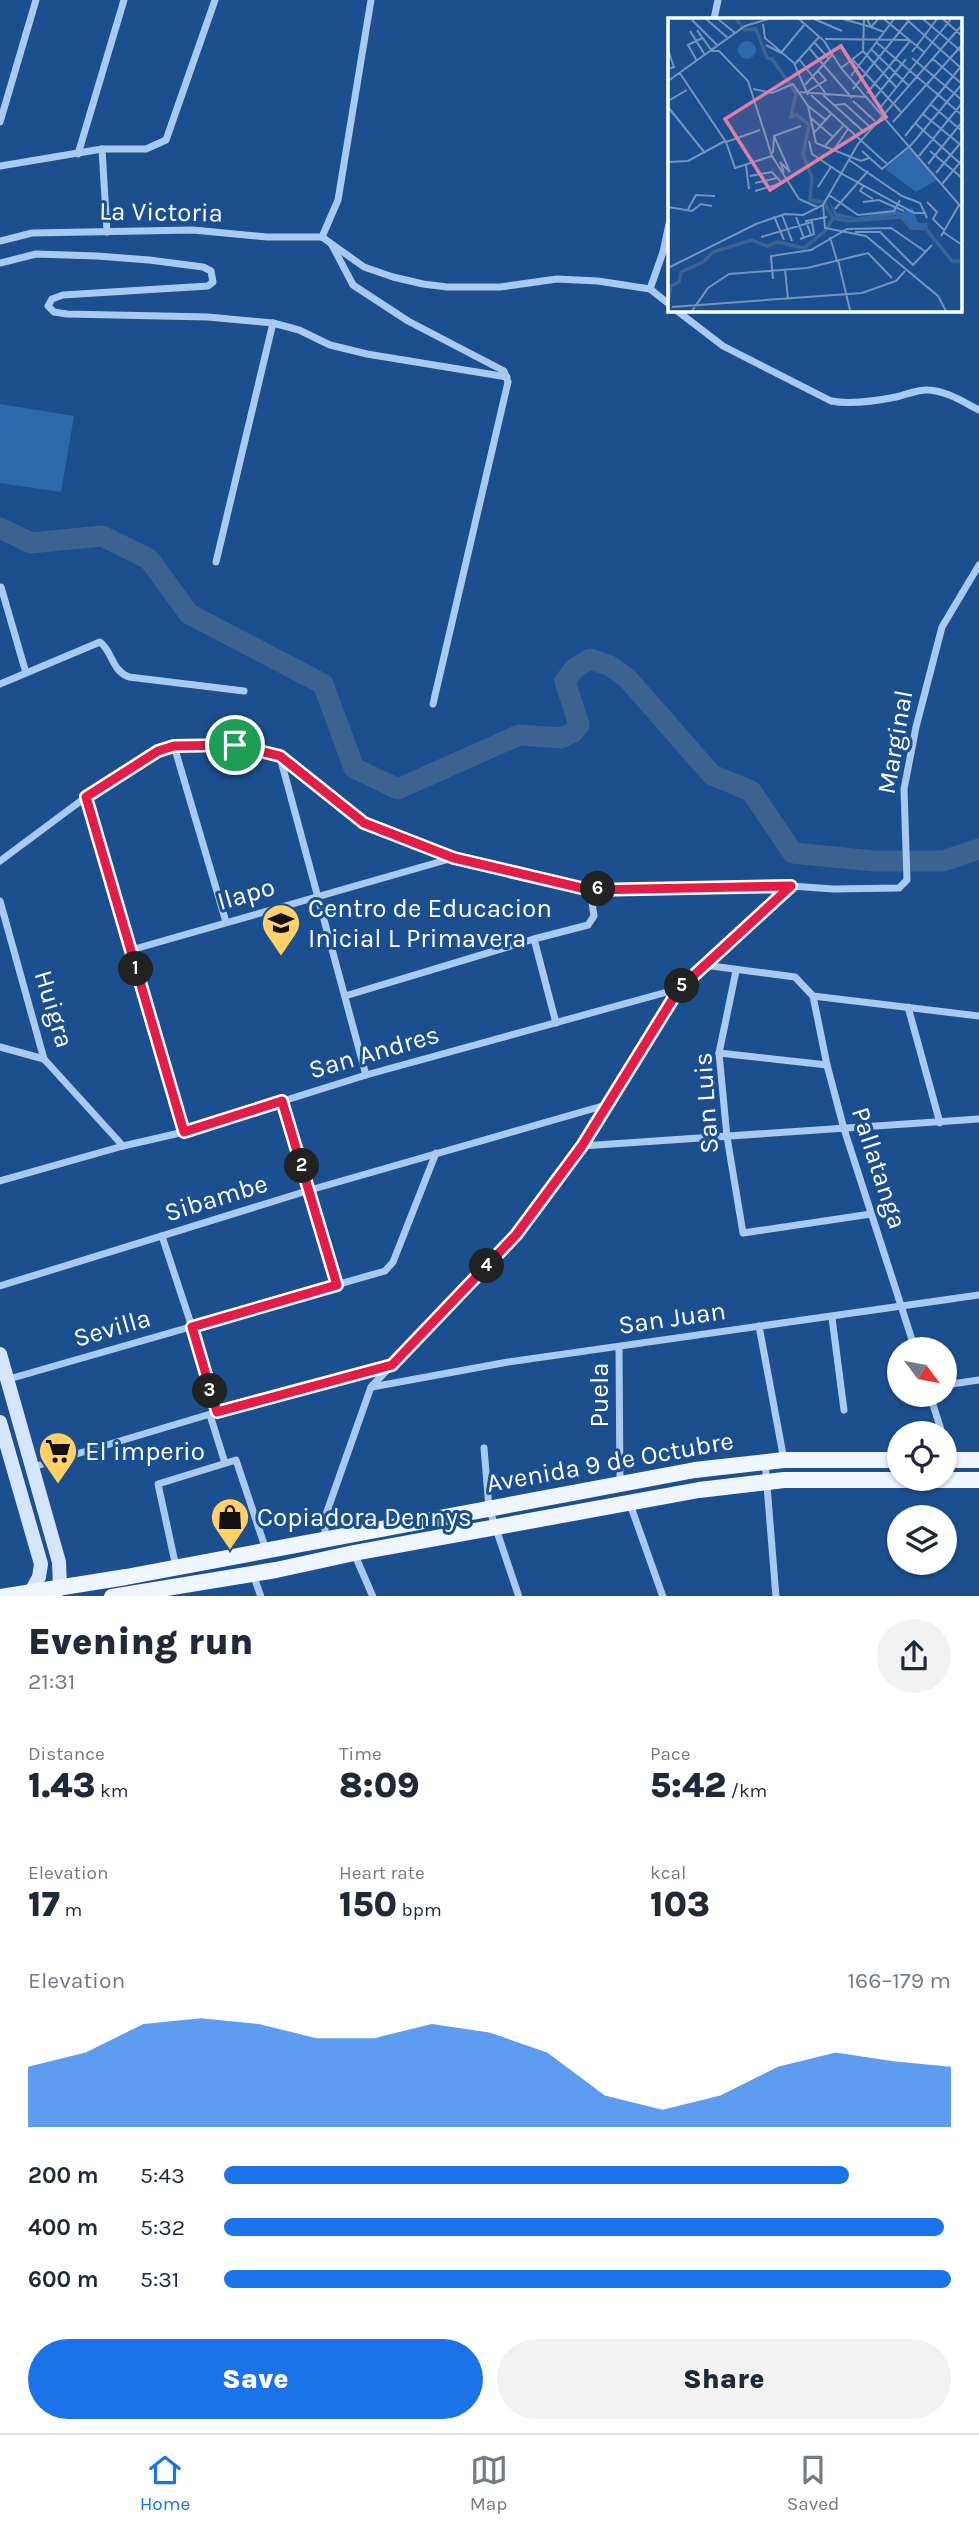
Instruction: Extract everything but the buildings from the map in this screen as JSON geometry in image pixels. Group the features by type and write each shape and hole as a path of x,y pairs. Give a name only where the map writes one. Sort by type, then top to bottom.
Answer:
{"main road":[{"path":"0,1354 59,1562 57,1591"},
{"path":"0,1422 41,1564 30,1593"},
{"name":"Avenida 9 de Octubre","path":"8,1596 57,1591 325,1538 695,1470 784,1460 887,1460"},
{"path":"957,1460 979,1460"},
{"name":"Avenida 9 de Octubre","path":"130,1595 699,1490 766,1481 979,1480"}],"street":[{"path":"0,122 36,0"},
{"path":"78,153 124,0"},
{"path":"0,166 102,149 146,149 166,140 215,0"},
{"path":"372,0 338,200 321,237 364,267 393,277 435,285 500,287 557,279 598,281 650,289 668,303"},
{"path":"714,18 718,0"},
{"path":"102,149 107,232"},
{"path":"650,289 668,228"},
{"name":"La Victoria","path":"0,242 32,233 193,230 267,237 321,237"},
{"path":"332,244 340,264 354,285 408,321 504,371 507,377 464,580 433,704"},
{"path":"0,263 36,254 149,260 202,267 211,271 213,277 213,282 208,286 63,295 52,299 48,306 54,312 67,314 208,317 273,323 299,330 330,345 355,351 507,377"},
{"path":"680,312 723,346 831,401 844,403 895,397 927,389 954,397 979,410"},
{"path":"216,562 273,323"},
{"name":"Marginal","path":"174,746 235,745 280,756 364,823 454,858 590,890 791,886 833,889 899,888 907,880 904,789 916,727 946,620 979,565"},
{"path":"1,587 26,673"},
{"path":"0,684 100,642 116,668 129,677 244,691"},
{"path":"0,861 86,797 158,751 174,746 226,922"},
{"path":"280,756 366,1075"},
{"path":"86,797 184,1132"},
{"name":"Ilapo","path":"131,950 454,858"},
{"path":"325,1538 326,1517 371,1387 516,1235 582,1146 679,989 791,886"},
{"path":"345,996 588,925 594,916 590,890"},
{"name":"Huigra","path":"0,901 44,1059 123,1146"},
{"path":"534,939 556,1023"},
{"path":"704,965 795,977 813,996 979,1016"},
{"name":"San Luis","path":"736,971 719,1053 727,1137 743,1233 872,1214"},
{"name":"San Andres","path":"0,1181 123,1146 184,1132 366,1075 679,989"},
{"name":"Pallatanga","path":"813,996 827,1066 844,1129 911,1337"},
{"path":"908,1007 940,1123"},
{"path":"0,1047 44,1059"},
{"path":"719,1053 827,1066"},
{"path":"282,1101 337,1285"},
{"name":"Sibambe","path":"0,1286 310,1190 606,1105"},
{"path":"582,1146 979,1119"},
{"name":"Sevilla","path":"9,1380 389,1268 436,1153"},
{"path":"162,1236 192,1327 225,1463"},
{"name":"San Juan","path":"371,1387 508,1362 979,1295"},
{"path":"832,1318 844,1410"},
{"path":"759,1326 784,1460"},
{"name":"Puela","path":"620,1347 620,1485"},
{"path":"33,1467 392,1365"},
{"path":"957,1383 979,1380"},
{"path":"485,1448 489,1508 519,1596"},
{"path":"176,1567 158,1484 236,1460 266,1551"},
{"path":"765,1461 776,1596"},
{"path":"630,1504 663,1596"},
{"path":"354,1553 373,1596"},
{"path":"253,1573 261,1596"}],"shaded area":[{"path":"0,404 74,416 61,492 0,483"}],"waterway":[{"path":"0,528 31,543 102,536 149,559 189,614 323,684 354,768 398,789 519,735 561,738 572,733 579,725 565,681 575,668 590,659 610,666 627,678 712,775 751,791 793,853 874,861 943,861 979,849"}],"place":[{"name":"Centro de Educacion Inicial L Primavera","path":"281,957"},
{"name":"El imperio","path":"58,1485"},
{"name":"Copiadora Dennys","path":"230,1551"}],"route":[{"path":"235,745 280,756 364,823 454,858 590,890 791,886 679,989 582,1146 516,1235 392,1365 217,1412 192,1327 337,1285 282,1101 184,1132 86,797 158,751 174,746 235,745"}]}
